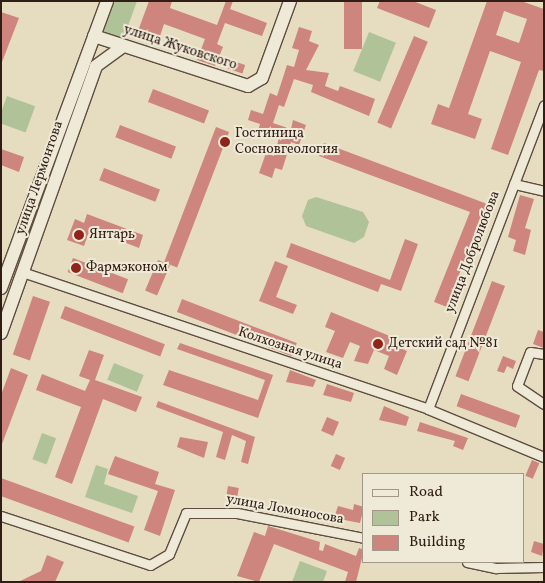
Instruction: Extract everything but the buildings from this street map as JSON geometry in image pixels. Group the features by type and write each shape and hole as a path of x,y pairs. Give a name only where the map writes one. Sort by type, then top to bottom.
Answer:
{"main road":[{"path":"87,68 94,36 108,1"},
{"name":"улица Жуковского","path":"94,36 248,86 257,84 290,1"},
{"path":"87,68 124,46"},
{"name":"улица Лермонтова","path":"1,333 24,273 87,68"},
{"name":"улица Лермонтова","path":"1,288 87,68"}],"street":[{"name":"улица Добролюбова","path":"428,409 544,105"},
{"path":"514,184 544,191"},
{"name":"Колхозная улица","path":"24,273 428,409 544,457"},
{"path":"544,354 530,352 517,386 534,400 544,404"},
{"name":"улица Ломоносова","path":"1,516 150,565 170,554 186,513 237,513 362,538"},
{"path":"472,563 496,568 544,567"}],"green space":[{"path":"115,1 137,1 123,40 103,32"},
{"path":"369,32 396,43 380,82 353,71"},
{"path":"7,96 35,106 26,133 1,124 1,112"},
{"path":"316,197 363,212 369,222 364,237 354,243 306,226 302,216 308,200"},
{"path":"114,363 144,375 137,392 107,380"},
{"path":"42,433 56,438 47,464 32,459"},
{"path":"96,465 108,469 104,484 138,496 132,513 85,497"},
{"path":"300,561 327,571 323,582 292,582"}],"place":[{"name":"Гостиница Сосновгеология","path":"225,142"},
{"name":"Янтарь","path":"79,235"},
{"name":"Фармэконом","path":"76,268"},
{"name":"Детский сад №81","path":"378,344"}]}
